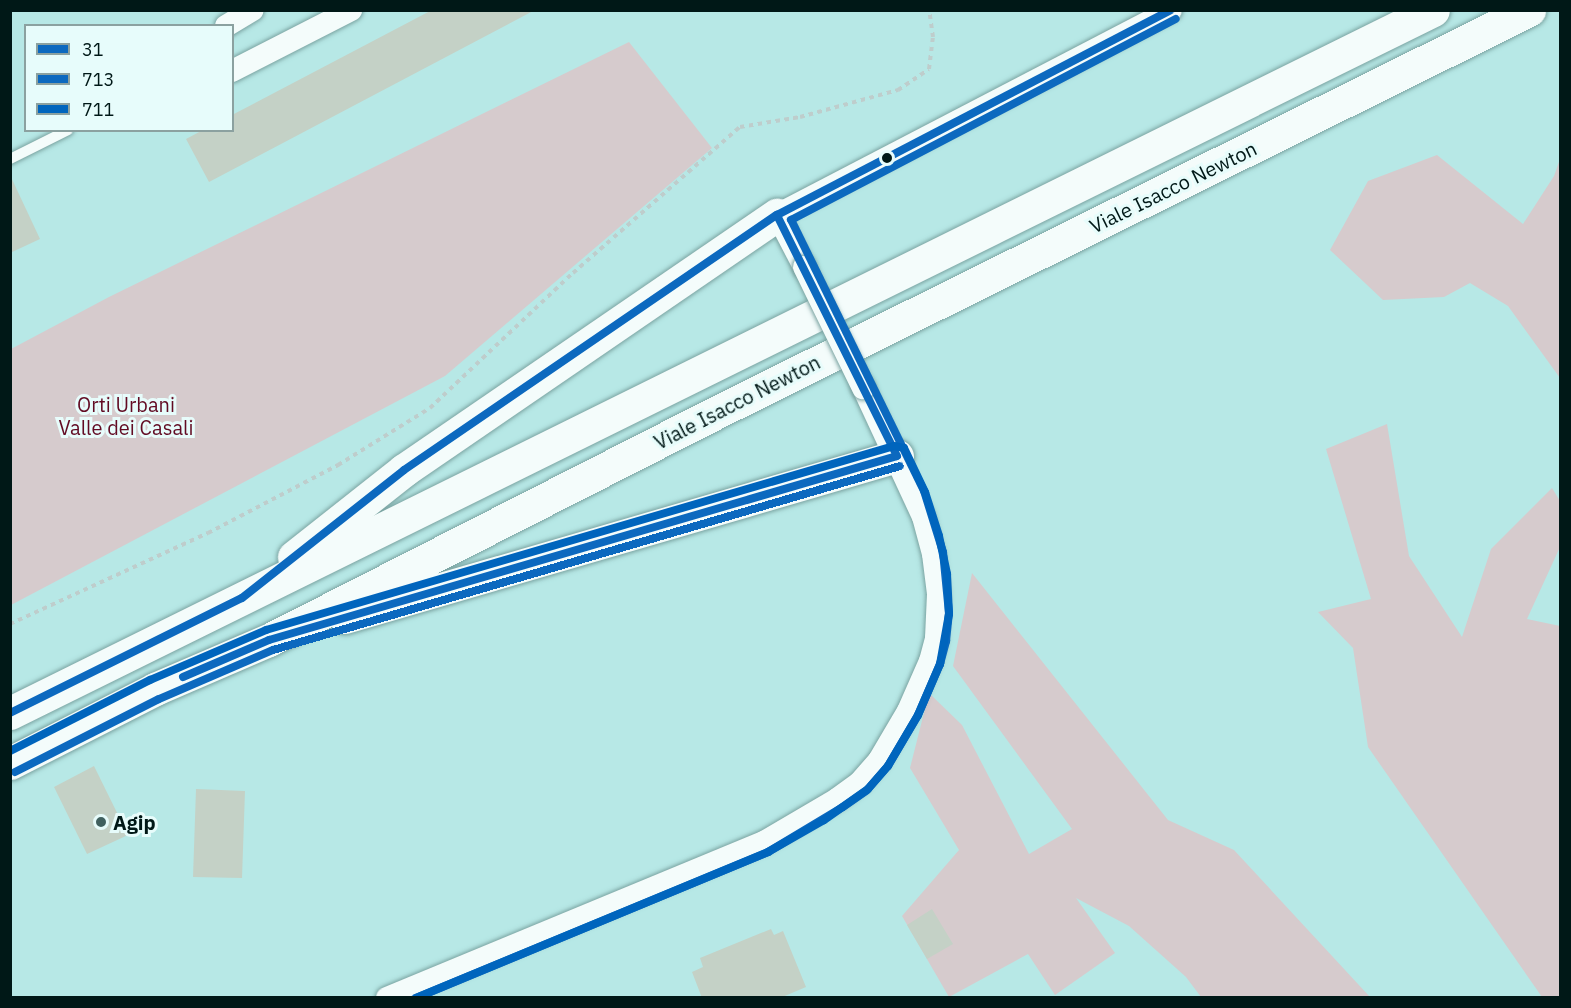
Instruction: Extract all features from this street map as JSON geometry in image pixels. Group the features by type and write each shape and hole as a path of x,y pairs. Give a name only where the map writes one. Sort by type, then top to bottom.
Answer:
{"highway":[{"path":"10,713 1433,10"},
{"name":"Viale Isacco Newton","path":"10,763 155,689 269,640 719,411 1529,10"},
{"path":"242,598 404,470 777,215"},
{"path":"269,640 897,456"}],"street":[{"path":"229,24 253,10"},
{"path":"234,70 351,10"},
{"path":"387,998 764,842 819,812 860,782 879,760 908,711 930,662 939,613 937,574 929,538 915,496 777,215 1171,10"}],"lane":[{"path":"10,159 64,132"}],"path":[{"path":"10,624 218,528 338,465 430,408 573,273 740,127 800,117 898,90 929,69 933,37 929,10"}],"green space":[{"name":"Orti Urbani Valle dei Casali","path":"629,42 712,148 445,376 11,605 11,349 109,297"},
{"path":"1437,155 1523,224 1554,176 1560,159 1560,378 1508,306 1470,283 1444,297 1383,300 1330,250 1368,181"},
{"path":"1387,424 1409,556 1462,637 1491,549 1552,488 1560,501 1560,547 1527,619 1560,626 1560,997 1542,997 1368,747 1353,648 1318,612 1371,599 1326,449"},
{"path":"972,573 1168,820 1234,850 1370,997 1201,997 1186,977 1129,926 1076,898 1115,953 1055,995 1028,954 949,997 902,916 959,850 910,768 929,693 962,725 1029,854 1072,829 953,666"}],"building":[{"path":"432,10 535,10 209,182 186,139 199,132 234,132 234,114"},
{"path":"10,175 40,239 10,253"},
{"path":"94,766 128,835 87,854 54,787"},
{"path":"196,789 245,791 242,878 193,877"},
{"path":"932,909 953,944 927,959 907,925"},
{"path":"771,929 774,935 783,931 806,987 780,998 702,998 692,972 703,967 700,958"}],"transit line":[{"name":"31","path":"10,713 242,598 404,470 777,215 1170,10"},
{"name":"713","path":"416,998 768,852 867,790 888,766 918,715 940,664 946,641 949,613 943,552 924,491 791,220 1176,19"},
{"name":"31","path":"183,677 269,640 897,456 777,215"},
{"name":"711","path":"10,751 150,680 266,630 894,446 904,448 925,492 939,536 947,574 949,614 940,664 918,715 888,766 868,789 824,820 768,852 416,998"},
{"name":"713","path":"15,772 159,699 273,650 900,466"}],"place":[{"name":"Agip","path":"101,822"}]}
